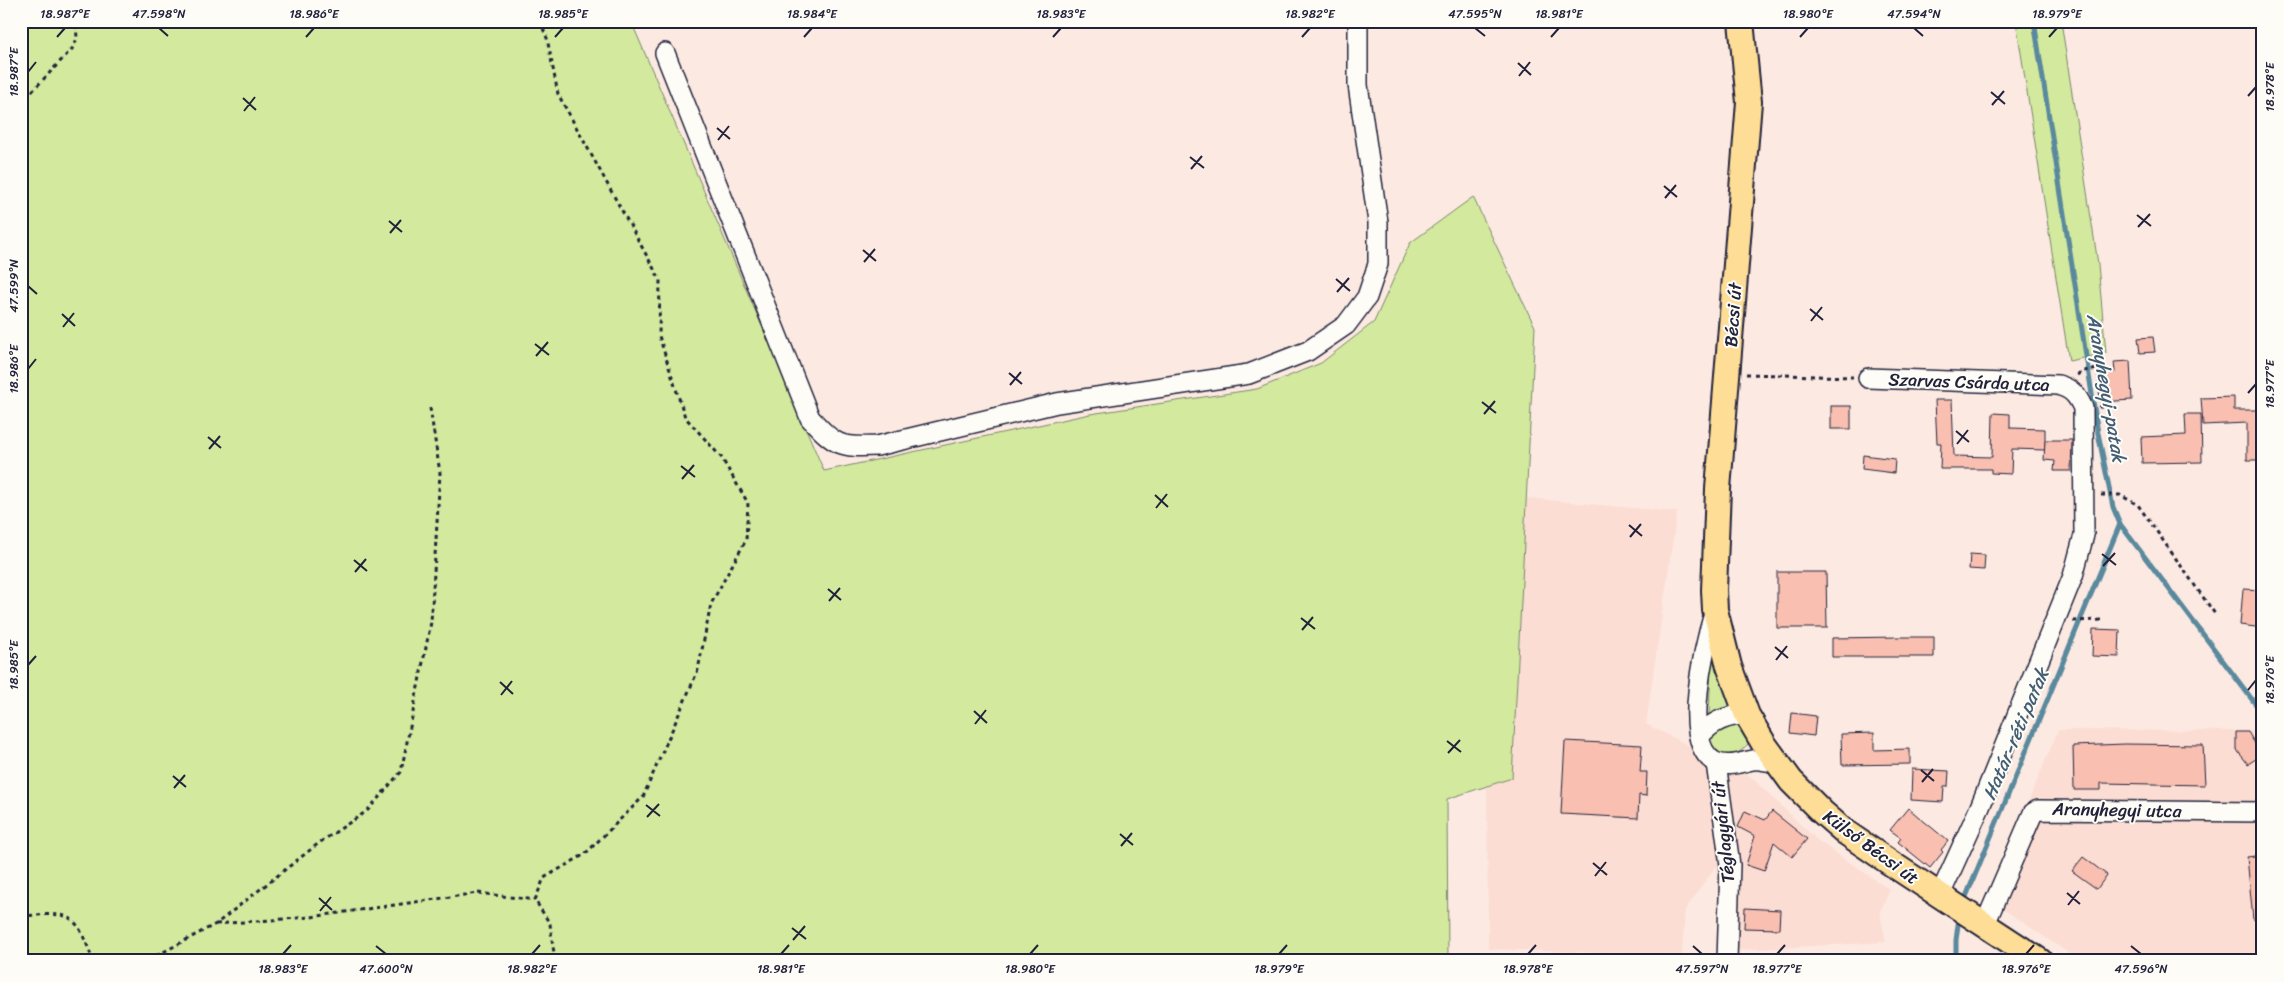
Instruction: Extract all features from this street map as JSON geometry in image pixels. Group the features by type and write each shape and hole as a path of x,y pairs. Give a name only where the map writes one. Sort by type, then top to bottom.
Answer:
{"main road":[{"name":"Bécsi út","path":"1715,610 1718,489 1749,102 1741,21"},
{"name":"Külső Bécsi út","path":"1715,610 1729,666 1747,715 1765,755 1845,832 2040,961"}],"street":[{"path":"665,53 810,418 831,441 851,448 877,446 1057,403 1249,374 1308,351 1346,325 1367,297 1378,264 1378,222 1358,85 1358,21"},
{"name":"Szarvas Csárda utca","path":"1868,378 2058,385 2070,389 2078,396 2084,408 2084,535 2073,576 1980,807 1940,895"},
{"path":"1715,610 1705,644 1699,678 1697,714 1700,736 1707,756 1716,762 1727,765 1765,755"},
{"path":"1700,736 1708,726 1721,719 1735,715 1747,715"},
{"name":"Téglagyári út","path":"1716,762 1730,865 1727,961"},
{"name":"Aranyhegyi utca","path":"1985,924 2033,813 2038,810 2263,812"}],"path":[{"path":"21,103 72,49 76,39 76,21"},
{"path":"535,900 544,878 585,854 643,797 698,670 710,604 746,540 748,504 721,457 686,417 659,336 660,280 558,94 547,38 540,21"},
{"path":"2082,371 2101,369"},
{"path":"1728,373 1868,378"},
{"path":"2100,407 2108,406"},
{"path":"21,960 154,957 216,924 319,843 367,811 401,772 431,622 440,473 430,408"},
{"path":"2101,495 2120,495 2138,505 2215,614"},
{"path":"2069,622 2102,620"},
{"path":"216,924 311,917 478,893 535,900"},
{"path":"535,900 550,924 555,961"},
{"path":"21,916 54,914 69,917 78,923 92,958"}],"shaded area":[{"path":"1526,498 1677,512 1646,724 1751,777 1817,840 1890,890 1880,912 1886,942 1721,951 1716,866 1685,910 1682,956 1488,949 1487,786 1512,778"},
{"path":"2058,730 2261,731 2263,734 2263,961 2080,961 1988,899"}],"green space":[{"path":"21,21 631,21 824,471 1090,414 1257,389 1321,363 1374,322 1410,243 1473,197 1535,327 1512,778 1447,799 1448,961 21,961"},
{"path":"2016,21 2061,21 2098,264 2106,353 2069,361"},
{"path":"2255,21 2263,21 2263,134"},
{"path":"1713,658 1716,659 1733,710 1709,717 1711,661"},
{"path":"1735,724 1742,726 1749,737 1748,744 1738,753 1728,756 1723,755 1714,748 1710,741 1717,731"}],"building":[{"path":"2153,337 2155,352 2140,353 2138,338"},
{"path":"2130,361 2132,400 2100,402 2098,374 2115,372 2114,362"},
{"path":"2234,397 2234,410 2263,410 2263,460 2247,460 2247,423 2203,425 2201,398"},
{"path":"1935,400 1952,400 1954,456 1992,457 1993,413 2010,414 2010,428 2045,429 2045,450 2012,449 2011,474 1991,473 1991,469 1940,469 1941,443 1937,443"},
{"path":"1831,406 1851,406 1851,429 1831,429"},
{"path":"2185,414 2201,414 2202,462 2142,463 2141,437 2186,435"},
{"path":"2045,440 2072,440 2071,471 2054,471 2055,461 2044,460"},
{"path":"1863,455 1895,459 1894,473 1862,469"},
{"path":"1970,554 1985,555 1984,570 1969,569"},
{"path":"1777,572 1826,572 1827,628 1777,628"},
{"path":"2243,589 2263,590 2263,628 2240,625"},
{"path":"2093,629 2120,630 2119,657 2092,656"},
{"path":"1934,637 1934,657 1832,657 1832,638"},
{"path":"1792,713 1816,716 1814,736 1790,733"},
{"path":"2236,732 2248,732 2262,755 2248,764 2236,749"},
{"path":"1874,733 1874,750 1910,749 1910,764 1842,765 1841,734"},
{"path":"1565,741 1642,745 1640,772 1647,772 1646,796 1639,795 1638,818 1561,814"},
{"path":"2125,744 2203,745 2205,785 2101,783 2101,790 2074,790 2073,746"},
{"path":"1912,769 1949,771 1948,786 1944,786 1943,802 1911,800"},
{"path":"1908,808 1948,841 1941,850 1943,852 1930,868 1898,842 1901,838 1890,830"},
{"path":"1745,811 1765,820 1772,811 1807,839 1792,857 1774,842 1764,871 1746,865 1755,836 1738,827"},
{"path":"2263,855 2263,919 2253,920 2247,857"},
{"path":"2083,857 2107,875 2097,889 2072,871"},
{"path":"1745,908 1780,910 1779,929 1744,928"}],"waterway":[{"name":"Aranyhegyi-patak","path":"2034,21 2098,433 2113,507 2120,524 2263,714"},
{"name":"Határ-réti patak","path":"1963,904 2120,524"},
{"name":"Határ-réti patak","path":"1956,961 1959,917"}]}
